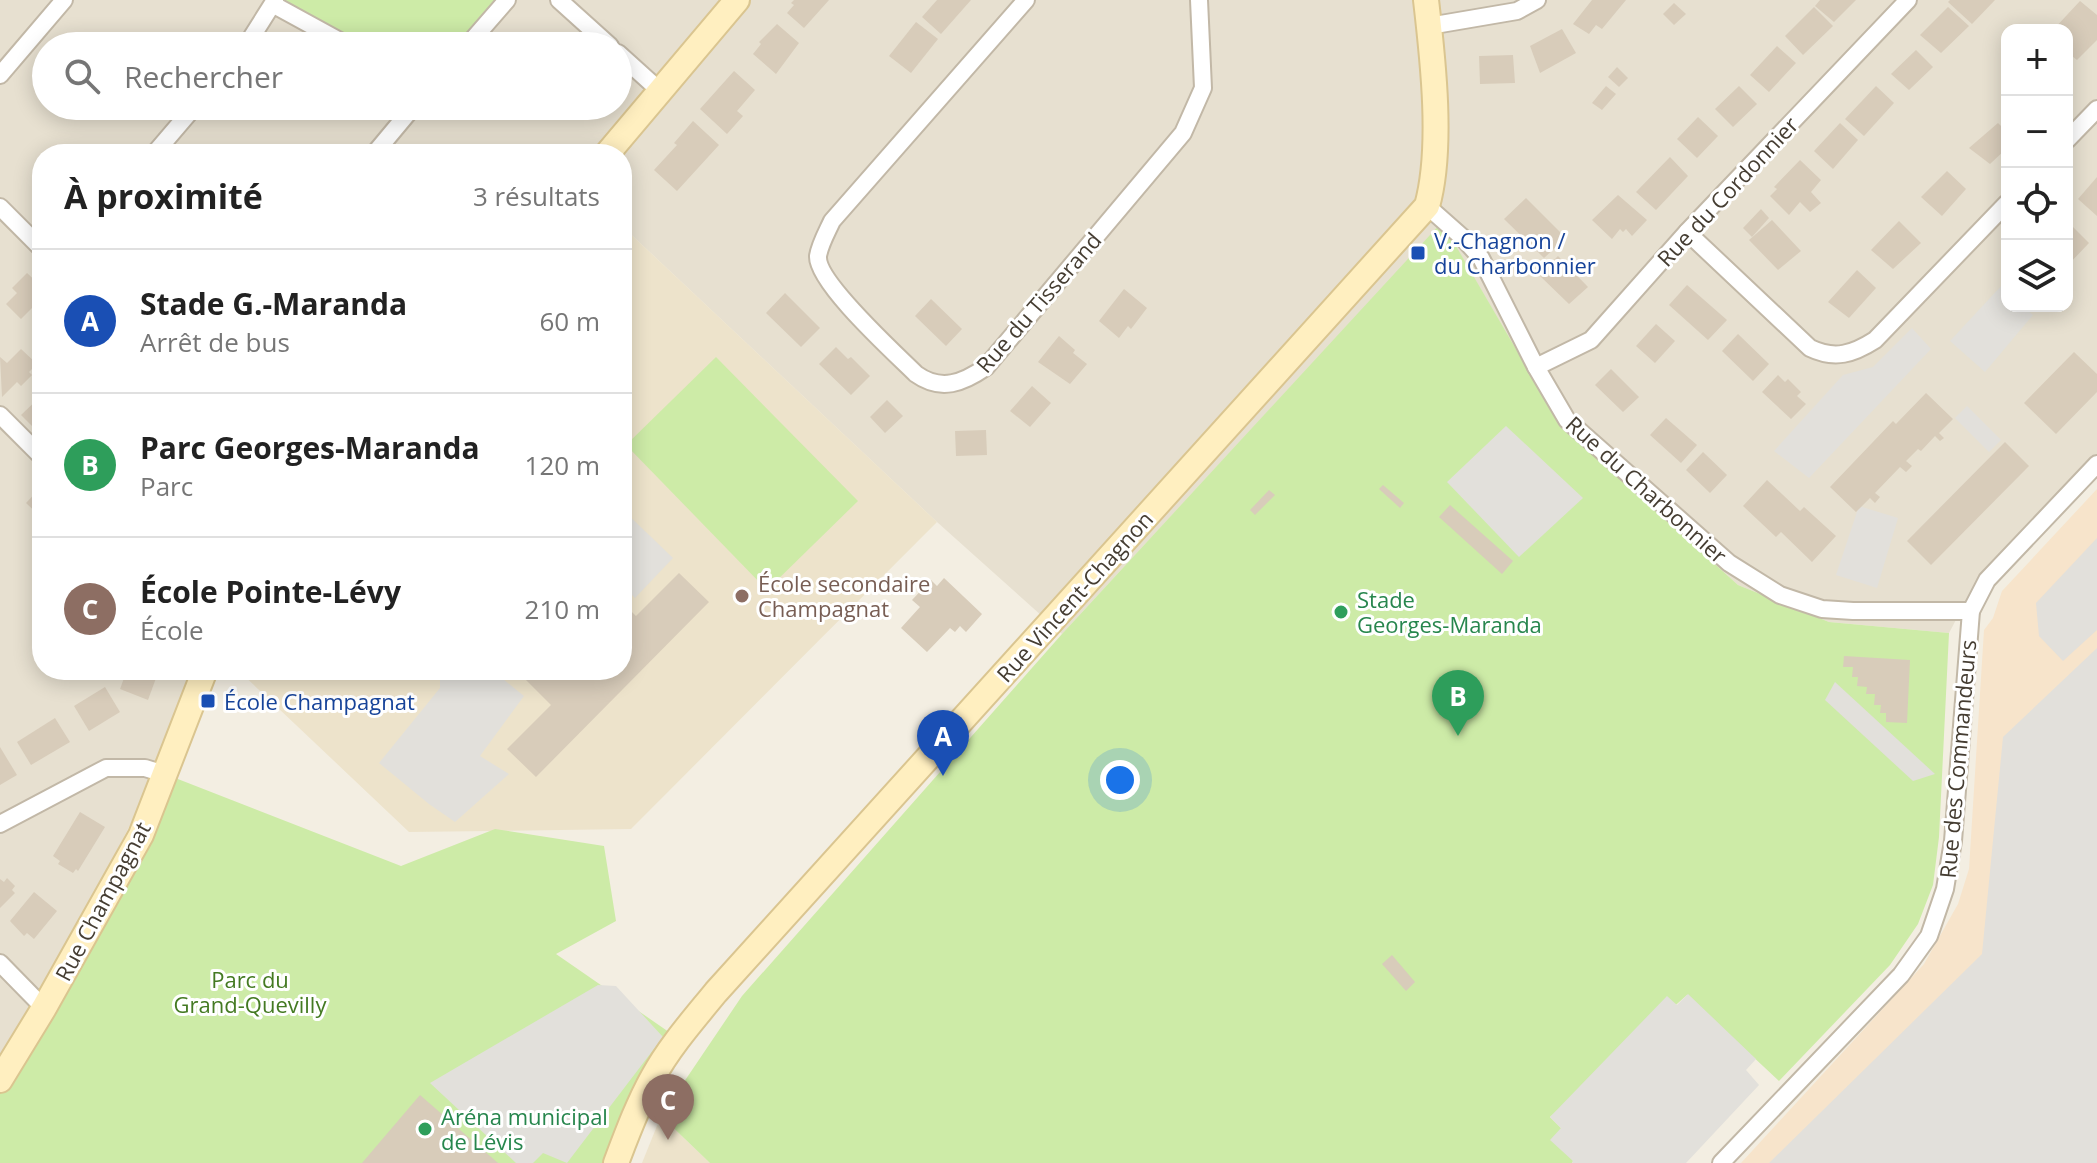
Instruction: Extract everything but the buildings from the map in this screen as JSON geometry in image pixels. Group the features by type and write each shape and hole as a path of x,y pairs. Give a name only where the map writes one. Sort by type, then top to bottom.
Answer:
{"street":[{"path":"37,32 64,0"},
{"path":"479,32 507,0"},
{"path":"559,0 594,32"},
{"path":"615,144 737,0"},
{"name":"Rue du Tisserand","path":"1026,0 832,221 818,258 823,275 835,291 916,374 929,383 967,380 986,367 1183,133 1203,88 1199,0"},
{"path":"1426,0 1435,152 1433,183 1427,206"},
{"path":"1429,26 1508,13 1537,0"},
{"name":"Rue du Cordonnier","path":"1536,367 1591,340 1687,232 1908,0"},
{"path":"255,32 274,2 325,32"},
{"path":"0,75 32,38"},
{"path":"632,66 659,90"},
{"path":"2073,134 2097,109"},
{"path":"163,144 183,120"},
{"path":"382,144 402,120"},
{"name":"Rue du Charbonnier","path":"1427,206 1481,258 1536,367 1567,420 1729,563 1780,595 1822,609 1971,611"},
{"name":"Rue Vincent-Chagnon","path":"616,1163 629,1128 658,1070 716,992 1427,206"},
{"path":"0,207 32,239"},
{"path":"1687,232 1810,348 1823,355 1843,355 1857,352 1875,340 2001,209"},
{"path":"0,415 32,447"},
{"name":"Rue des Commandeurs","path":"1721,1163 1901,975 1929,936 1945,889 1953,841 1971,611 1987,580 2097,464"},
{"name":"Rue Champagnat","path":"0,1080 141,835 201,680"},
{"path":"0,824 106,768 145,768 165,774"},
{"path":"0,963 44,1008"}],"shaded area":[{"path":"0,0 275,0 330,32 32,32 32,120 632,120 632,32 459,32 486,0 2097,0 2097,459 1976,582 1949,633 1829,622 1738,585 1559,423 1442,223 1062,634 937,522 632,235 632,144 32,144 32,680 207,680 163,760 0,1081"},
{"name":"École secondaire Champagnat","path":"632,235 937,522 631,829 409,832 249,680 632,680"},
{"path":"2001,286 2001,312 2030,312 2033,315 1985,372 1950,341"},
{"path":"1912,328 1931,349 1809,478 1774,451 1843,375 1873,367"},
{"path":"1967,406 2001,440 1989,452 1955,418"},
{"path":"1506,426 1583,498 1519,557 1447,482"},
{"path":"2097,489 2097,1163 1741,1163 1924,964 1958,904 1969,869 1984,630 1993,618 2002,591"},
{"path":"1859,506 1898,518 1877,588 1836,575"},
{"path":"632,519 673,558 635,598 632,595"},
{"path":"2097,538 2097,630 2063,661 2039,636 2036,603"},
{"path":"2097,648 2097,1163 1769,1163 1982,954 2003,737"},
{"path":"440,680 504,680 524,696 480,756 509,774 455,822 379,763 440,688"},
{"path":"1835,682 1935,774 1913,781 1825,700"},
{"path":"598,985 616,986 663,1037 567,1163 543,1153 533,1163 516,1163 430,1083"},
{"path":"1688,994 1756,1059 1746,1070 1759,1085 1686,1163 1572,1163 1550,1140 1561,1128 1550,1117 1667,996 1677,1005"},
{"path":"661,1116 710,1163 642,1163"}],"green space":[{"path":"275,0 504,0 477,32 326,32"},
{"path":"1442,222 1559,423 1738,585 1829,622 1949,633 1939,837 1933,885 1918,924 1890,965 1779,1081 1687,995 1550,1117 1561,1128 1572,1163 710,1163 661,1116 742,996 1062,634"},
{"path":"716,357 858,501 767,590 632,451 632,439"},
{"name":"Parc du Grand-Quevilly","path":"165,774 401,866 495,829 604,846 616,921 556,954 679,1039 616,1163 0,1163 0,1080"}],"place":[{"name":"V.-Chagnon / du Charbonnier","path":"1418,253"},
{"name":"École secondaire Champagnat","path":"742,596"},
{"name":"Stade Georges-Maranda","path":"1341,612"},
{"name":"École Champagnat","path":"208,701"},
{"name":"Parc Georges-Maranda","path":"1458,736"},
{"name":"Stade G.-Maranda","path":"943,776"},
{"name":"Aréna municipal de Lévis","path":"425,1129"},
{"name":"École Pointe-Lévy","path":"668,1140"}]}
